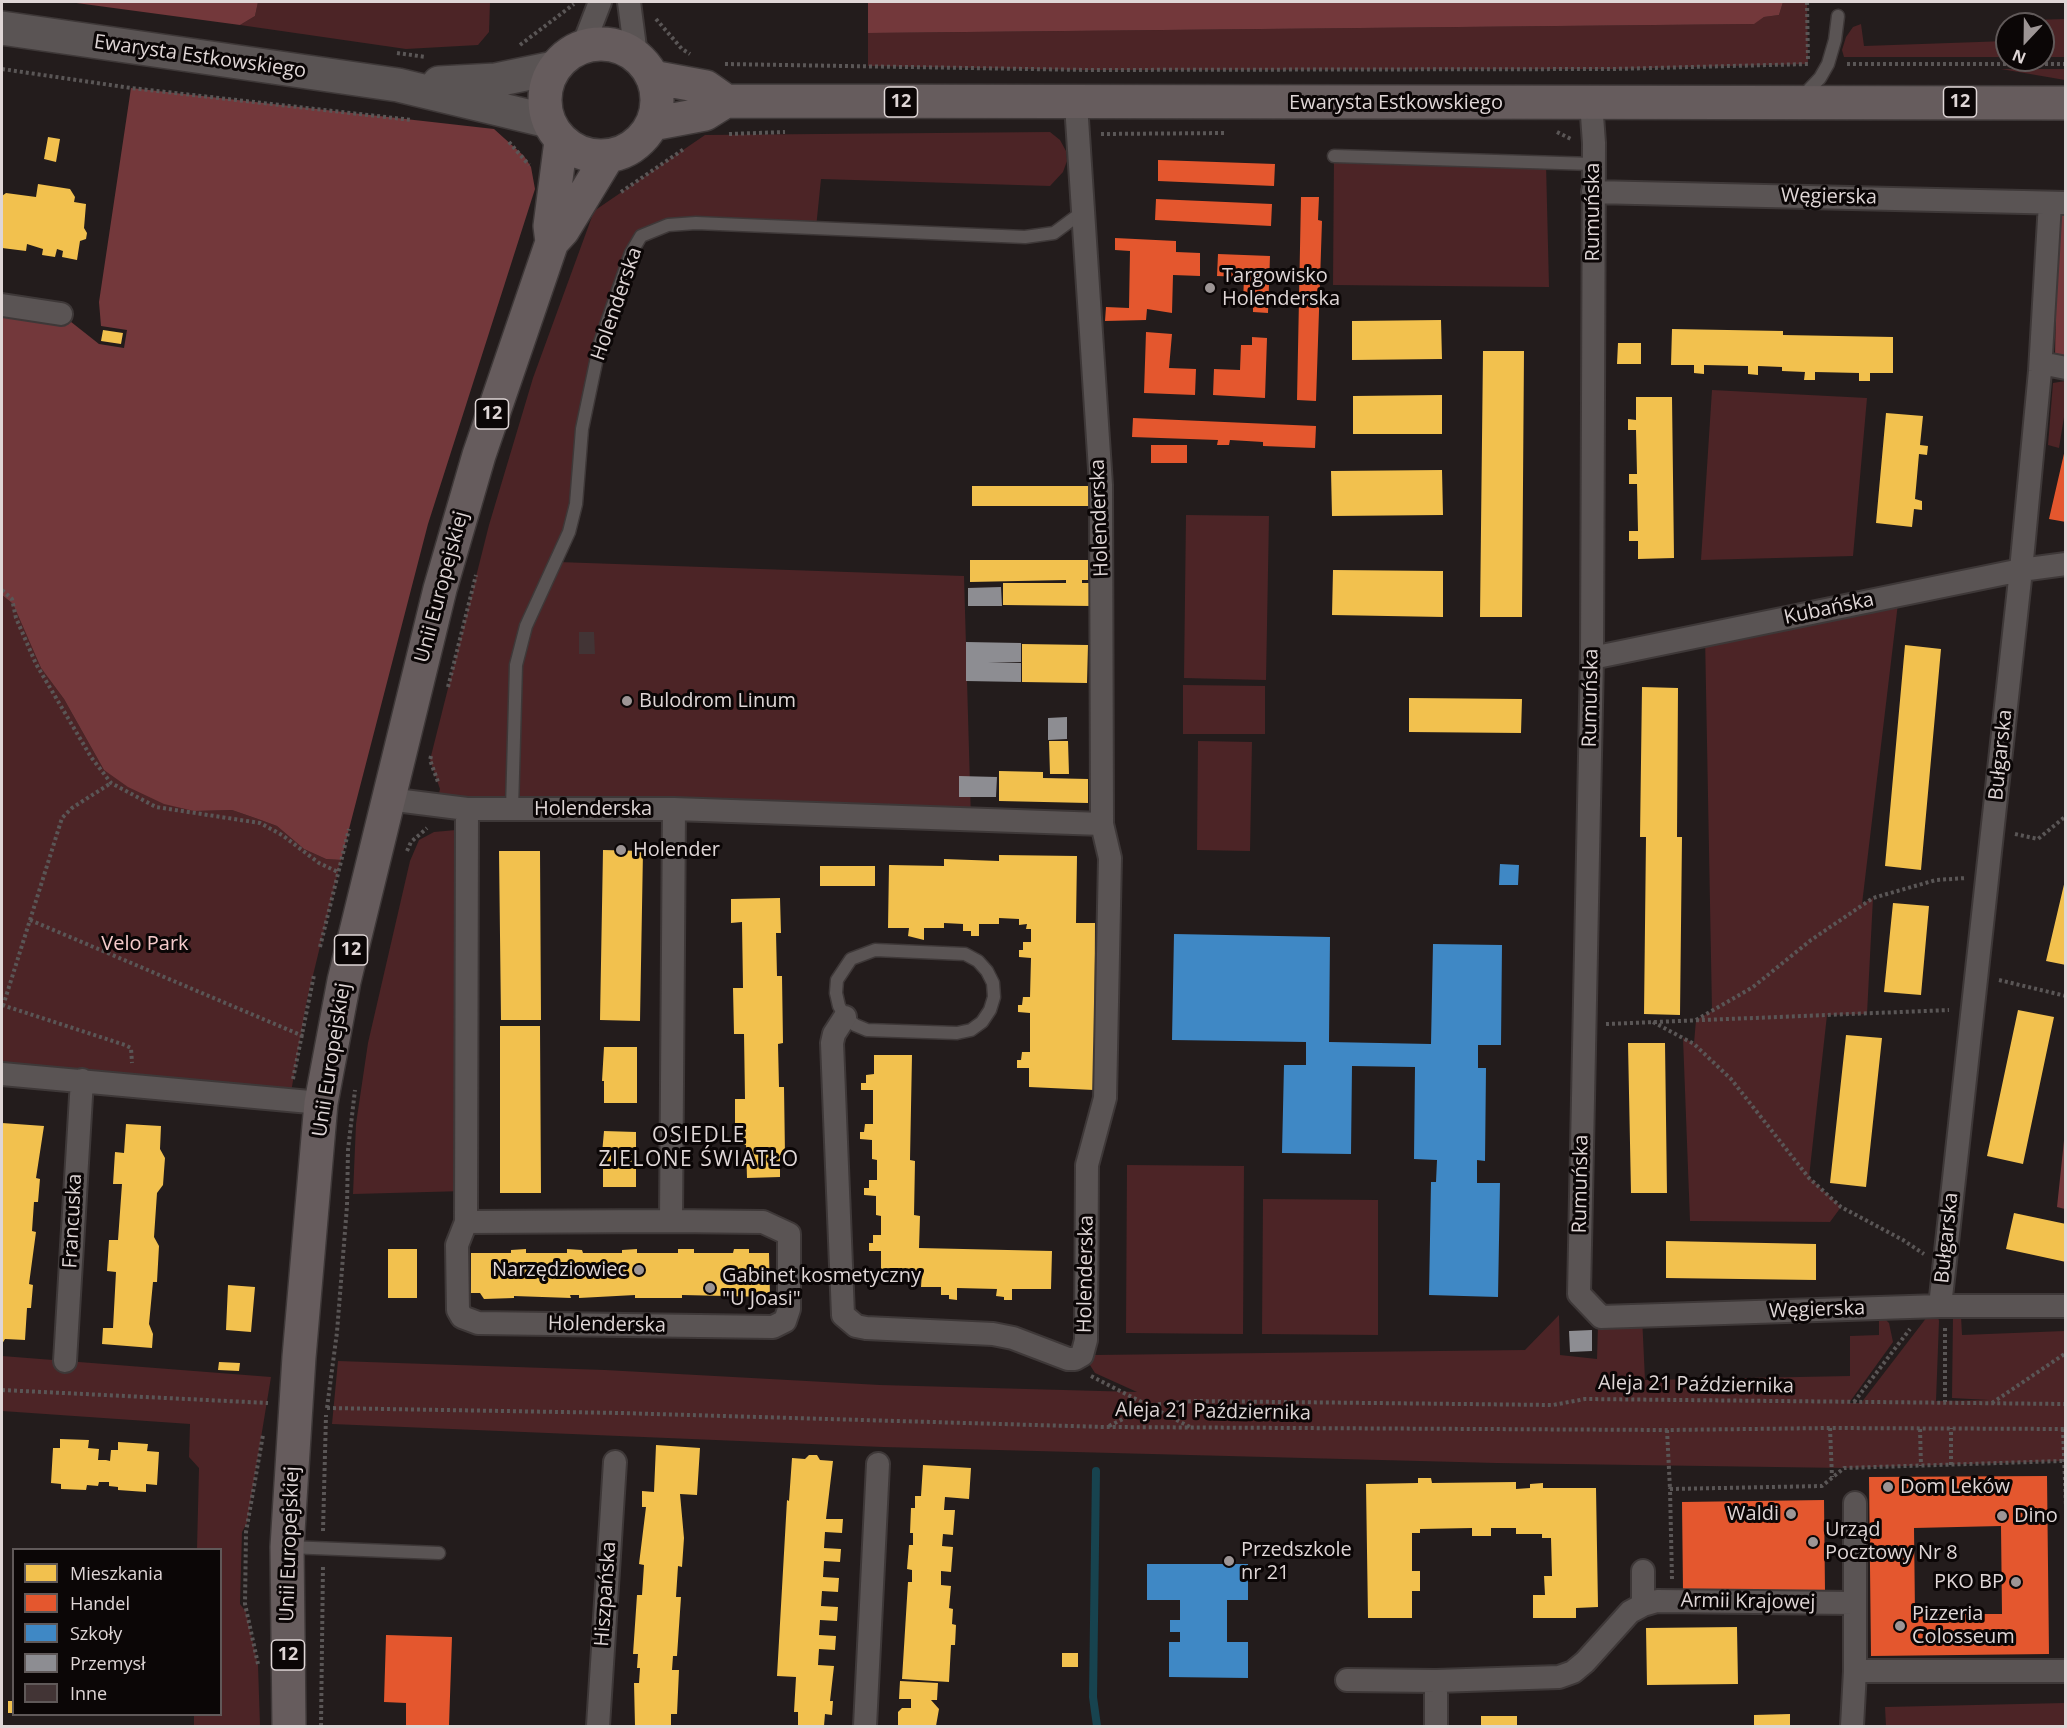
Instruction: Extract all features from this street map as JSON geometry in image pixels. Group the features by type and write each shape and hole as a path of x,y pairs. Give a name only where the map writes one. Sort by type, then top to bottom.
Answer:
{"main road":[{"name":"12","path":"583,46 601,43 619,47 644,66"},
{"path":"554,68 566,55 583,46"},
{"path":"555,131 575,151 591,156 608,156 626,151 641,140 652,124 657,108 657,93 644,66"},
{"name":"Ewarysta Estkowskiego","path":"644,66 713,84 1077,119 1591,102 2066,103"},
{"name":"12","path":"554,68 546,85 544,103 555,131"},
{"name":"Ewarysta Estkowskiego","path":"652,124 705,114 713,84"},
{"name":"Unii Europejskiej","path":"552,242 550,226 555,131"},
{"name":"Unii Europejskiej","path":"289,1726 287,1547 311,1407 321,1103 344,981 388,799 464,505 500,390 552,242 563,230 608,156"}],"street":[{"path":"583,46 600,2"},
{"path":"639,6 644,66"},
{"name":"Ewarysta Estkowskiego","path":"2,28 398,85 555,131"},
{"name":"Ewarysta Estkowskiego","path":"398,85 496,80 554,68"},
{"name":"Rumuńska","path":"1579,1294 1592,658 1593,164 1591,102"},
{"name":"Holenderska","path":"845,1017 832,1043 843,1315 856,1326 866,1328 1013,1338 1075,1359 1082,1355 1086,1340 1087,1165 1105,1098 1110,858 1102,824 1101,485 1077,119"},
{"name":"Węgierska","path":"1593,192 2058,203"},
{"name":"Bułgarska","path":"1937,1306 1944,1268 1993,829 2041,363 2056,265 2058,203"},
{"path":"2,305 61,314"},
{"path":"2041,363 2066,368"},
{"name":"Kubańska","path":"1592,658 2021,570 2066,564"},
{"name":"Holenderska","path":"388,799 467,809 674,809 1102,824"},
{"name":"Holenderska","path":"466,1222 763,1222 789,1234 789,1309 785,1321 773,1327 469,1321 462,1317 457,1300 458,1245 466,1222 467,809"},
{"name":"Holenderska","path":"671,1221 674,809"},
{"path":"2,1074 321,1103"},
{"name":"Francuska","path":"65,1361 82,1080"},
{"name":"Węgierska","path":"1579,1294 1601,1317 1937,1306 2066,1306"},
{"name":"Hiszpańska","path":"598,1726 615,1462"},
{"path":"865,1726 878,1464"},
{"path":"1852,1726 1855,1671 1855,1503"},
{"path":"1347,1680 1436,1681 1566,1675 1585,1662 1630,1612 1643,1605 1643,1571"},
{"name":"Armii Krajowej","path":"1643,1605 1672,1602 1854,1603"},
{"path":"1855,1671 2066,1671"},
{"path":"1436,1681 1436,1726"}],"lane":[{"path":"1795,102 1810,90 1828,64 1835,40 1838,16"},
{"path":"1334,156 1593,164"},
{"name":"Holenderska","path":"513,809 516,665 526,626 569,532 576,504 582,429 600,343 631,253 641,236 669,225 696,223 1025,237 1054,233 1082,213"},
{"path":"875,950 965,954 978,961 987,971 993,983 994,997 990,1010 982,1022 971,1030 957,1033 867,1030 845,1017 836,993 837,980 851,959 875,950"},
{"path":"287,1547 439,1553"}],"path":[{"path":"1807,2 1808,64"},
{"path":"639,6 713,84 1089,70 1614,69 1808,64 2066,64"},
{"path":"2,69 131,88 423,121"},
{"path":"1077,119 1106,134"},
{"path":"723,134 791,132"},
{"path":"614,197 685,148"},
{"path":"447,689 478,569"},
{"path":"2,590 12,599 16,618 36,664 91,757 111,783 156,807 260,823 282,835 319,863 338,872"},
{"path":"405,858 411,842 433,825 440,789 430,760 432,750"},
{"path":"111,783 72,808 63,818 2,1006 131,1048 133,1056 129,1084"},
{"path":"1993,829 2038,838 2066,816"},
{"path":"1696,1020 1753,987 1811,940 1873,898 1936,880 1987,877"},
{"path":"30,920 302,1036"},
{"path":"1976,975 2066,996"},
{"path":"1584,1025 1972,1009"},
{"path":"1653,1022 1694,1044 1724,1072 1809,1178 1841,1207 1903,1239 1944,1268"},
{"path":"321,1726 323,1548 311,1407 337,1332 347,1206 348,1150 356,1081"},
{"path":"1937,1306 1945,1402"},
{"path":"1854,1402 1937,1306"},
{"path":"1992,1403 2066,1353"},
{"path":"1075,1359 1092,1377 1151,1405 1191,1428"},
{"path":"2,1390 311,1407 1105,1427"},
{"name":"Aleja 21 Października","path":"1105,1427 1151,1405 1192,1401 1553,1405 1585,1399 2066,1404"},
{"name":"Aleja 21 Października","path":"1105,1427 1667,1430 2064,1429"},
{"path":"1830,1428 1832,1478"},
{"path":"1951,1428 1951,1465"},
{"path":"1920,1429 1921,1466"},
{"path":"2064,1429 2062,1461 2066,1507"},
{"path":"1667,1430 1671,1489 1672,1602"},
{"path":"1671,1489 1822,1486 1844,1468 2062,1461"}],"green space":[{"path":"258,2 490,2 489,32 478,45 406,49 240,25 255,16"},
{"path":"1783,2 1807,2 1808,64 1614,69 1088,70 868,66 868,33 1753,24 1764,17 1779,15"},
{"path":"2055,19 2065,19 2065,57 2055,57"},
{"path":"1861,24 1864,46 1995,41 1995,57 1844,57 1842,50 1846,37 1853,27"},
{"path":"2055,69 2065,69 2065,80 2018,72 2055,72"},
{"path":"1050,132 1060,140 1066,151 1067,161 1063,172 1050,186 821,179 816,228 696,223 641,236 600,343 576,504 558,562 964,576 971,820 436,806 440,789 430,760 489,525 533,378 594,211 705,135"},
{"path":"1334,156 1546,163 1549,287 1333,285"},
{"path":"2065,381 2065,411 2059,448 2048,445 2053,383"},
{"path":"1712,390 1867,398 1853,556 1701,560"},
{"path":"1186,515 1269,516 1266,680 1184,678"},
{"name":"Velo Park","path":"2,595 13,604 41,668 64,699 104,770 194,811 232,810 277,826 304,849 326,859 341,860 307,1000 290,1098 2,1074"},
{"path":"1899,595 1862,904 1873,898 1867,1014 1827,1015 1809,1177 1841,1207 1830,1222 1690,1221 1683,1038 1694,1043 1696,1020 1712,1011 1705,635"},
{"path":"1183,685 1265,686 1265,734 1183,734"},
{"path":"1198,741 1252,742 1250,851 1197,850"},
{"path":"467,829 466,1191 353,1194 356,1124 368,1043 410,861 419,840 434,832"},
{"path":"1127,1165 1244,1166 1243,1334 1126,1333"},
{"path":"1263,1199 1378,1200 1378,1335 1262,1334"},
{"path":"1559,1315 1560,1355 1597,1359 1598,1325 1642,1316 1645,1380 1850,1376 1850,1336 1879,1335 1879,1318 1886,1320 1889,1323 1893,1342 1849,1403 1861,1403 1927,1317 1938,1316 1939,1321 1936,1401 1989,1400 1952,1398 1953,1316 1961,1316 1962,1335 2065,1331 2065,1461 1844,1468 1496,1463 883,1447 332,1424 338,1361 605,1370 880,1385 1137,1392 1095,1373 1088,1362 1094,1355 1525,1350"},
{"path":"2,1356 271,1377 247,1523 242,1532 240,1604 246,1612 258,1665 260,1726 194,1726 194,1716 222,1716 222,1548 197,1548 199,1468 189,1457 190,1424 2,1411"},
{"path":"2065,1703 2065,1726 1886,1726 1885,1707"}],"shaded area":[{"path":"69,2 258,2 255,16 240,25"},
{"path":"868,2 1783,2 1779,15 1764,17 1754,24 868,33"},
{"path":"131,88 494,129 524,156 531,167 535,189 428,524 341,860 326,859 304,849 277,826 232,810 194,811 164,804 128,787 104,770 64,699 41,668 13,604 2,595 2,305 61,314 99,344 124,348 127,330 101,326 99,302"},
{"path":"2058,212 2065,213 2065,359 2055,356"},
{"path":"2065,1131 2065,1209 2057,1207"}],"building: Mieszkania":[{"path":"48,137 60,139 56,162 44,159"},
{"path":"38,184 70,189 75,197 74,202 86,204 84,228 87,233 86,239 80,241 77,260 62,257 63,251 57,249 55,257 42,255 43,249 27,244 26,251 2,248 2,196 6,193 36,197"},
{"path":"1441,320 1442,359 1352,360 1352,321"},
{"path":"1672,329 1783,331 1783,335 1893,337 1893,373 1870,373 1870,381 1859,381 1859,373 1815,372 1815,380 1804,380 1805,372 1782,371 1782,367 1758,366 1758,375 1748,374 1748,366 1704,365 1704,374 1694,373 1694,365 1671,365"},
{"path":"103,330 123,333 121,344 101,341"},
{"path":"1618,343 1641,343 1641,364 1617,364"},
{"path":"1483,351 1524,351 1522,617 1480,617"},
{"path":"1442,395 1442,434 1353,434 1353,396"},
{"path":"1636,397 1672,397 1674,558 1638,559 1638,541 1629,541 1629,531 1638,531 1637,484 1629,484 1629,474 1637,474 1636,430 1628,430 1628,419 1636,420"},
{"path":"1886,413 1923,416 1920,445 1928,446 1927,455 1919,454 1915,499 1922,501 1922,510 1914,509 1912,527 1876,523"},
{"path":"1442,470 1443,515 1332,516 1331,471"},
{"path":"972,486 1089,486 1089,506 972,506"},
{"path":"970,560 1088,560 1088,580 1082,580 1082,583 1091,583 1091,606 1003,605 1003,583 1066,583 1066,580 970,582"},
{"path":"1333,570 1443,571 1443,617 1332,615"},
{"path":"1022,644 1088,645 1087,683 1022,682"},
{"path":"1905,645 1941,649 1921,870 1885,866"},
{"path":"1642,687 1678,688 1677,837 1682,837 1680,1015 1644,1014 1646,837 1640,837"},
{"path":"1409,698 1522,699 1521,733 1409,732"},
{"path":"1049,741 1068,741 1069,774 1050,774"},
{"path":"999,771 1043,772 1043,778 1088,779 1088,803 999,801"},
{"path":"603,850 643,851 640,1021 600,1020"},
{"path":"499,851 540,851 541,1020 501,1020"},
{"path":"999,855 1077,856 1076,923 1095,923 1094,1090 1029,1087 1029,1068 1017,1068 1017,1060 1021,1060 1022,1052 1030,1052 1030,1013 1018,1012 1018,1005 1022,1005 1023,997 1030,997 1031,958 1019,957 1019,950 1023,950 1023,942 1031,942 1031,929 1026,929 1027,924 1019,925 1019,919 999,918 999,924 979,924 979,936 971,936 971,931 963,931 963,924 944,923 944,928 924,928 924,940 908,936 909,928 888,928 889,865 944,866 944,859 999,861"},
{"path":"820,866 875,866 875,886 820,886"},
{"path":"2066,876 2066,965 2046,961"},
{"path":"780,898 781,933 776,933 777,976 782,976 783,1043 778,1044 779,1087 784,1087 785,1155 780,1155 780,1177 747,1178 746,1145 735,1145 735,1099 745,1099 744,1034 734,1034 733,988 743,988 742,922 731,923 731,899"},
{"path":"1893,903 1929,906 1921,995 1884,992"},
{"path":"2018,1010 2054,1017 2023,1164 1987,1156"},
{"path":"500,1026 540,1026 541,1193 500,1193"},
{"path":"1846,1035 1882,1038 1866,1187 1830,1183"},
{"path":"1628,1043 1665,1043 1667,1193 1631,1193"},
{"path":"604,1047 637,1047 637,1103 604,1103 604,1081 602,1081"},
{"path":"874,1055 912,1055 910,1160 915,1161 914,1215 920,1216 919,1248 1052,1251 1051,1289 1012,1289 1012,1300 1004,1300 1004,1297 996,1296 997,1289 957,1288 957,1300 949,1299 949,1295 941,1295 941,1287 921,1287 922,1272 881,1271 881,1251 869,1251 869,1243 873,1243 873,1235 881,1235 881,1216 876,1215 876,1196 864,1195 864,1188 869,1188 869,1180 877,1180 877,1160 872,1159 872,1140 860,1139 860,1132 864,1132 865,1124 873,1124 873,1090 861,1090 861,1083 866,1083 866,1075 874,1074"},
{"path":"2,1123 44,1126 36,1178 40,1179 38,1202 34,1202 32,1231 36,1232 29,1284 33,1285 31,1308 27,1308 25,1340 5,1339 2,1344"},
{"path":"126,1124 161,1126 160,1149 165,1158 163,1185 157,1193 154,1237 159,1246 157,1282 153,1282 149,1324 153,1334 152,1348 102,1344 103,1328 113,1328 116,1272 107,1271 109,1240 118,1240 122,1184 113,1184 115,1152 124,1153"},
{"path":"604,1131 636,1132 636,1187 603,1187 603,1165 601,1165"},
{"path":"2014,1213 2066,1224 2066,1262 2006,1249"},
{"path":"1666,1241 1816,1244 1816,1280 1666,1278"},
{"path":"388,1249 417,1249 417,1298 388,1298"},
{"path":"526,1249 526,1253 567,1253 567,1249 582,1250 583,1253 622,1253 622,1250 637,1249 637,1253 678,1253 678,1249 694,1249 694,1253 733,1253 734,1249 749,1249 749,1253 769,1253 770,1297 682,1295 682,1298 635,1298 635,1295 579,1298 579,1295 570,1295 571,1298 514,1296 514,1298 484,1299 480,1293 471,1293 471,1253 511,1253 511,1250"},
{"path":"228,1285 255,1287 251,1332 226,1330"},
{"path":"219,1362 240,1363 239,1371 218,1370"},
{"path":"60,1439 89,1440 88,1448 99,1449 98,1460 110,1461 111,1450 118,1450 118,1442 148,1444 147,1451 159,1452 157,1485 146,1484 146,1492 118,1490 118,1487 109,1486 109,1482 99,1482 98,1486 87,1485 86,1490 61,1489 61,1484 51,1483 53,1448 60,1448"},
{"path":"656,1445 700,1448 697,1495 680,1494 684,1538 682,1567 678,1566 676,1597 681,1597 677,1656 673,1656 672,1670 679,1670 677,1714 671,1714 671,1726 635,1726 634,1683 639,1683 640,1668 637,1668 638,1654 633,1654 637,1595 642,1595 644,1565 639,1564 646,1507 642,1507 642,1491 654,1492"},
{"path":"809,1455 817,1455 820,1460 833,1461 826,1519 843,1519 842,1533 825,1532 824,1548 841,1549 840,1562 824,1561 823,1577 839,1578 838,1592 822,1591 821,1606 838,1607 837,1621 820,1620 819,1635 836,1636 835,1650 819,1649 818,1665 834,1666 830,1701 833,1701 832,1715 825,1714 824,1726 798,1726 798,1712 794,1712 796,1677 777,1676 787,1500 789,1501 792,1458 805,1459"},
{"path":"923,1465 971,1468 969,1499 945,1497 944,1510 955,1510 953,1535 943,1534 942,1546 953,1547 951,1572 941,1571 941,1585 951,1586 949,1608 953,1609 952,1624 956,1625 955,1645 951,1645 949,1682 902,1679 908,1582 912,1582 912,1570 907,1569 909,1545 913,1545 913,1533 910,1533 911,1508 915,1508 915,1496 921,1496"},
{"path":"1418,1478 1431,1478 1432,1483 1516,1482 1516,1489 1530,1488 1530,1484 1543,1483 1543,1488 1596,1488 1598,1607 1576,1608 1576,1618 1533,1618 1533,1595 1545,1595 1544,1576 1552,1576 1551,1538 1542,1538 1542,1534 1516,1534 1516,1528 1491,1528 1491,1536 1472,1536 1472,1528 1420,1529 1420,1533 1412,1533 1412,1571 1420,1571 1420,1591 1412,1591 1412,1618 1368,1618 1366,1484 1418,1483"},
{"path":"1737,1627 1738,1684 1647,1685 1646,1628"},
{"path":"1062,1653 1078,1653 1078,1667 1062,1667"},
{"path":"900,1681 938,1683 937,1700 931,1700 939,1709 936,1726 898,1725 898,1712 902,1708 911,1708 911,1699 899,1699"},
{"path":"8,1701 12,1701 12,1713 8,1713"},
{"path":"1790,1714 1790,1726 1754,1726 1754,1715"},
{"path":"1481,1716 1517,1716 1517,1726 1481,1726"}],"building: Handel":[{"path":"1158,160 1275,164 1274,186 1158,181"},
{"path":"1301,197 1319,197 1318,220 1322,221 1316,401 1297,400"},
{"path":"1156,199 1272,204 1271,226 1155,220"},
{"path":"1115,238 1176,241 1176,252 1200,253 1200,276 1173,275 1172,313 1147,309 1146,320 1105,321 1106,307 1129,308 1130,251 1115,250"},
{"path":"1218,254 1270,256 1268,313 1253,312 1253,303 1243,303 1244,277 1217,276"},
{"path":"1146,332 1172,334 1169,368 1196,369 1195,395 1144,393"},
{"path":"1252,337 1267,338 1265,398 1213,395 1214,369 1240,370 1241,345 1252,345"},
{"path":"1133,418 1316,426 1315,448 1263,446 1263,442 1230,440 1229,445 1217,445 1218,440 1132,437"},
{"path":"1151,445 1187,445 1187,463 1151,463"},
{"path":"2066,445 2066,522 2049,519"},
{"path":"2047,1476 2049,1654 1871,1656 1869,1477","holes":["2001,1526 2002,1614 1915,1614 1914,1528"]},
{"path":"1824,1500 1825,1591 1683,1592 1682,1502"},
{"path":"386,1635 452,1637 449,1726 406,1725 406,1703 384,1702"}],"building: Szkoły":[{"path":"1500,864 1519,865 1518,885 1499,885"},
{"path":"1174,934 1330,937 1329,1042 1431,1044 1433,944 1502,945 1501,1045 1478,1045 1478,1068 1486,1068 1485,1161 1477,1160 1477,1183 1500,1183 1498,1297 1429,1295 1431,1182 1436,1182 1437,1160 1414,1159 1415,1067 1352,1066 1351,1154 1282,1153 1284,1065 1306,1065 1306,1042 1172,1040"},
{"path":"1147,1564 1248,1564 1248,1600 1227,1600 1227,1642 1248,1642 1248,1678 1169,1677 1169,1642 1180,1642 1180,1632 1170,1632 1170,1620 1180,1620 1180,1600 1147,1600"}],"building: Przemysł":[{"path":"1001,587 1002,606 968,606 968,588"},
{"path":"966,642 1021,643 1021,662 988,662 1021,663 1021,682 966,681"},
{"path":"1067,717 1067,739 1048,740 1048,718"},
{"path":"959,776 997,777 996,797 959,797"},
{"path":"1592,1330 1592,1351 1570,1352 1569,1331"}],"building: Inne":[{"path":"579,632 594,632 595,654 579,654"}],"waterway":[{"path":"1096,1471 1093,1697 1097,1726"}],"place":[{"name":"Targowisko Holenderska","path":"1210,288"},
{"name":"Bulodrom Linum","path":"627,701"},
{"name":"Holender","path":"621,850"},
{"name":"Narzędziowiec","path":"639,1270"},
{"name":"Gabinet kosmetyczny \"U Joasi\"","path":"710,1288"},
{"name":"Dom Leków","path":"1888,1487"},
{"name":"Waldi","path":"1791,1514"},
{"name":"Dino","path":"2002,1516"},
{"name":"Urząd Pocztowy Nr 8","path":"1813,1542"},
{"name":"Przedszkole nr 21","path":"1229,1561"},
{"name":"PKO BP","path":"2016,1582"},
{"name":"Pizzeria Colosseum","path":"1900,1626"}],"district":[{"name":"OSIEDLE ZIELONE ŚWIATŁO","path":"699,1148"}]}
